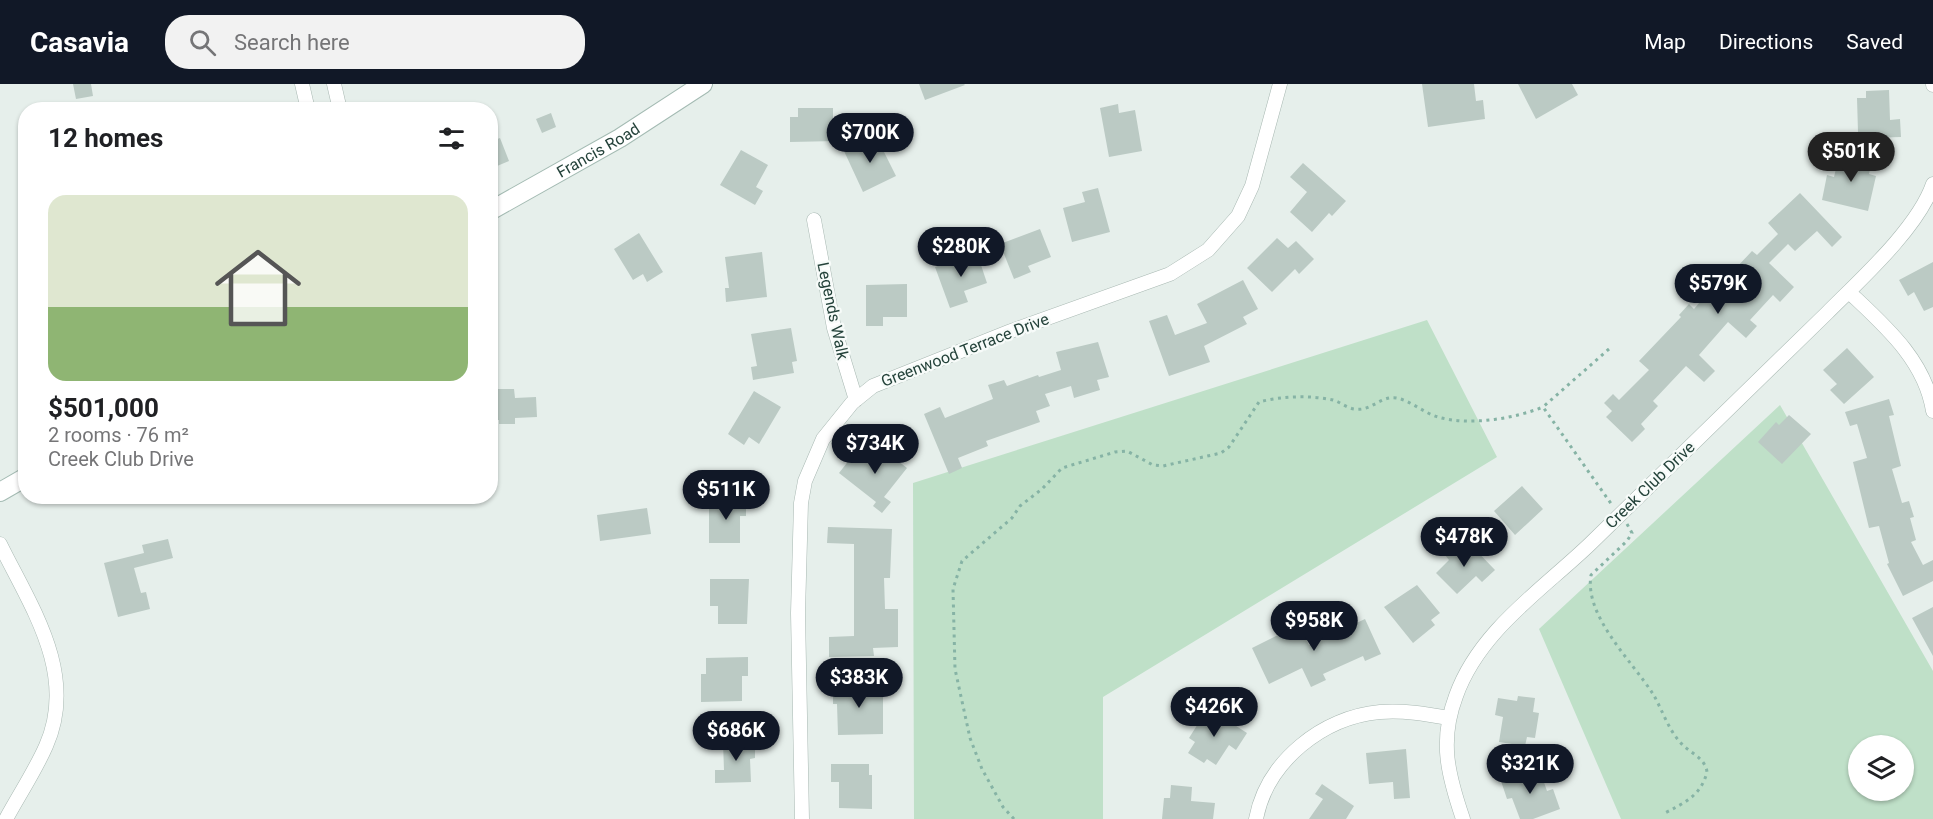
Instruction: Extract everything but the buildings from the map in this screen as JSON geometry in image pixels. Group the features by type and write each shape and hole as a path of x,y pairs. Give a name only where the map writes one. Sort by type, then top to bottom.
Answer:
{"street":[{"path":"302,84 306,102"},
{"path":"334,84 338,102"},
{"name":"Francis Road","path":"498,207 620,138 703,84"},
{"name":"Greenwood Terrace Drive","path":"802,819 798,613 801,503 805,481 823,439 856,400 873,386 1011,331 1170,274 1208,250 1238,216 1252,186 1280,84"},
{"name":"Creek Club Drive","path":"1463,819 1447,772 1449,718 1456,694 1473,660 1503,624 1849,292 1915,218 1933,184"},
{"name":"Legends Walk","path":"814,220 834,328 856,400"},
{"path":"1849,292 1892,333 1919,369 1933,411"},
{"path":"0,492 18,482"},
{"path":"0,544 54,659 59,692 47,746 6,819"},
{"path":"1256,819 1261,803 1279,768 1294,750 1334,724 1380,712 1403,712 1449,718"}],"path":[{"path":"1014,819 1003,807 982,768 970,738 955,669 952,589 962,561 1012,518 1020,506 1042,489 1062,468 1115,452 1128,451 1153,465 1163,466 1221,453 1229,447 1259,402 1282,397 1333,400 1353,409 1365,409 1387,397 1394,397 1438,417 1466,421 1519,414 1543,407 1609,349"},
{"path":"1543,407 1613,507"},
{"path":"1626,523 1632,533 1627,541 1591,575 1591,598 1598,616 1653,695 1680,742 1701,759 1707,772 1700,790 1688,801 1663,814"}],"green space":[{"path":"1427,320 1497,457 1103,697 1103,819 914,819 913,483"},
{"path":"1780,405 1933,671 1933,819 1621,819 1539,629"}]}
